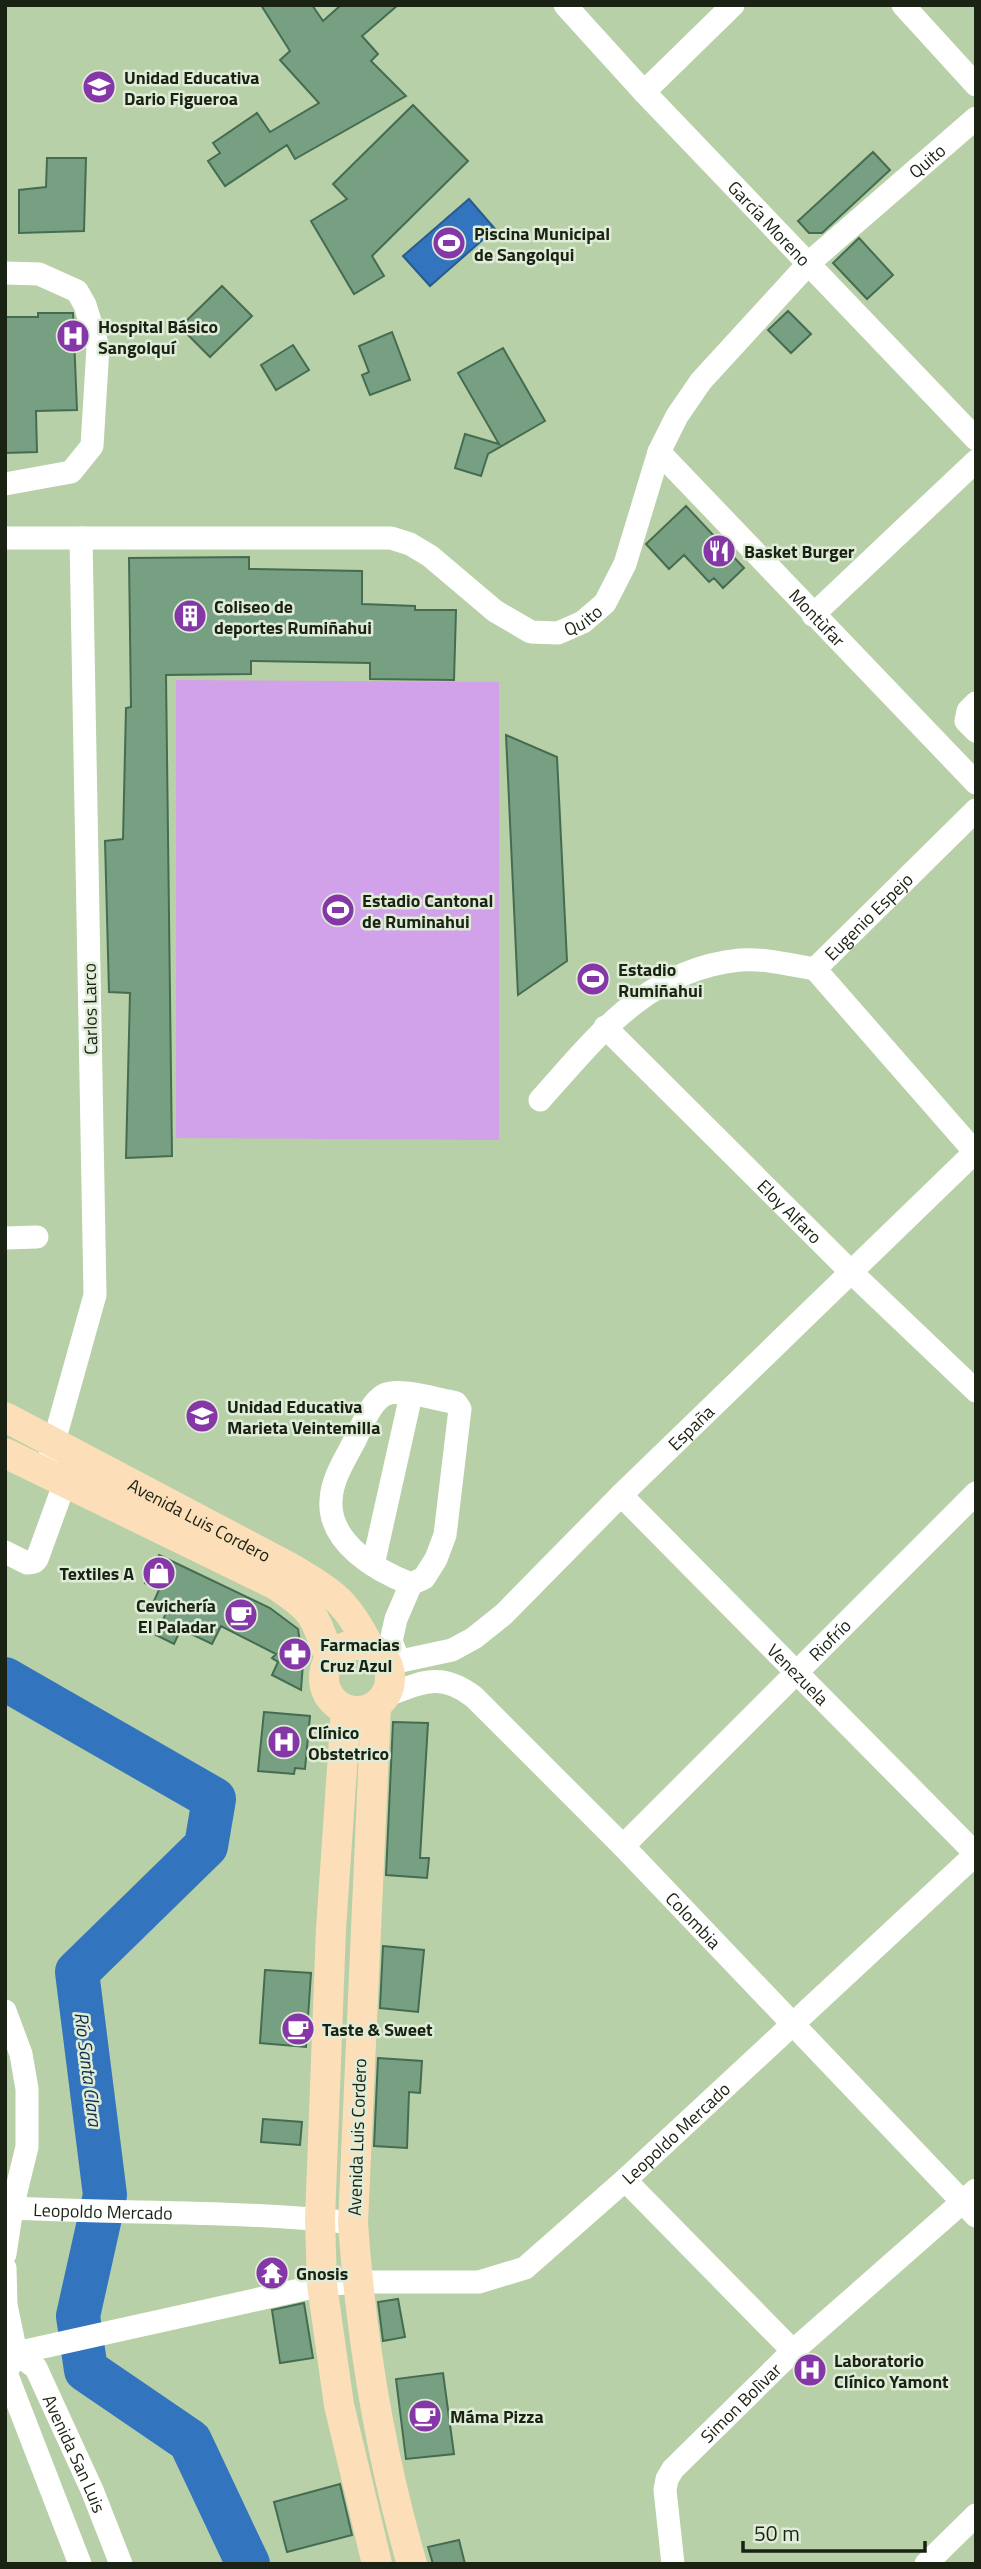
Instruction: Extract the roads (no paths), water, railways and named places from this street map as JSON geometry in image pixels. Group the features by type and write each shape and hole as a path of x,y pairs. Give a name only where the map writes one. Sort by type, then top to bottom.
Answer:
{"main road":[{"name":"Avenida Luis Cordero","path":"5,1417 329,1591 356,1619 385,1658"},
{"name":"Avenida Luis Cordero","path":"5,1453 276,1585 309,1609 316,1619 330,1659"},
{"path":"362,1646 385,1658 390,1680 381,1701 356,1712 337,1705 325,1688 324,1678 330,1659 344,1648 362,1646"},
{"name":"Avenida Luis Cordero","path":"381,1701 353,2223 357,2282 375,2402 401,2526 412,2564"},
{"name":"Avenida Luis Cordero","path":"346,1710 331,1929 320,2219 321,2285 339,2405 377,2564"}],"street":[{"name":"García Moreno","path":"565,5 644,92 810,262 976,439"},
{"path":"644,92 733,5"},
{"path":"903,5 976,85"},
{"name":"Quito","path":"5,538 391,538 410,544 430,556 514,624 531,632 558,633 583,622 605,603 625,564 659,452 677,416 701,382 810,262 976,118"},
{"path":"5,272 39,274 77,291 85,305 98,348 92,446 71,472 5,484"},
{"name":"Montùfar","path":"659,452 976,783"},
{"path":"813,615 976,461"},
{"name":"Carlos Larco","path":"5,1552 27,1563 37,1559 55,1477 55,1442 95,1295 81,538"},
{"path":"976,703 968,711 966,721 976,732"},
{"name":"Eugenio Espejo","path":"540,1100 605,1027 667,980 706,966 743,960 815,969 976,810"},
{"path":"815,969 975,1152"},
{"name":"Eloy Alfaro","path":"605,1027 851,1272 976,1391"},
{"name":"España","path":"385,1658 452,1650 474,1638 504,1614 621,1495 975,1152"},
{"path":"5,1238 37,1237"},
{"path":"385,1658 393,1628 411,1584 424,1578 436,1559 445,1535 460,1409 456,1403 395,1392 376,1401 338,1473 331,1499 332,1520 344,1541 373,1565 383,1573 411,1584"},
{"path":"373,1565 411,1395"},
{"name":"Riofrío","path":"623,1846 976,1493"},
{"name":"Venezuela","path":"621,1495 976,1854"},
{"name":"Colombia","path":"381,1701 428,1681 445,1681 459,1686 474,1697 623,1846 793,2025 971,2203"},
{"name":"Leopoldo Mercado","path":"16,2353 321,2285 357,2282 479,2282 525,2268 625,2180 976,1854"},
{"name":"Leopoldo Mercado","path":"5,2011 21,2054 27,2088 27,2147 12,2208 189,2213 353,2223"},
{"path":"625,2180 793,2351"},
{"name":"Simon Bolìvar","path":"673,2564 666,2517 667,2479 682,2458 793,2351 971,2203"},
{"path":"5,2254 12,2208"},
{"name":"Avenida San Luis","path":"5,2268 6,2305 16,2353 6,2373 80,2564"},
{"name":"Avenida San Luis","path":"16,2353 36,2368 92,2490 121,2564"},
{"path":"926,2564 976,2515"}],"water":[{"name":"Piscina Municipal de Sangolqui","path":"469,199 495,229 430,286 403,256"}],"waterway":[{"name":"Río Santa Clara","path":"5,1679 214,1799 206,1846 77,1972 105,2195 78,2316 86,2370 190,2441 248,2564"}],"place":[{"name":"Unidad Educativa Dario Figueroa","path":"99,87"},
{"name":"Piscina Municipal de Sangolqui","path":"449,243"},
{"name":"Hospital Básico Sangolquí","path":"73,336"},
{"name":"Basket Burger","path":"719,551"},
{"name":"Coliseo de deportes Rumiñahui","path":"190,616"},
{"name":"Estadio Cantonal de Ruminahui","path":"338,910"},
{"name":"Estadio Rumiñahui","path":"593,979"},
{"name":"Unidad Educativa Marieta Veintemilla","path":"202,1416"},
{"name":"Textiles A","path":"159,1573"},
{"name":"Cevichería El Paladar","path":"241,1615"},
{"name":"Farmacias Cruz Azul","path":"295,1654"},
{"name":"Clínico Obstetrico","path":"284,1742"},
{"name":"Taste & Sweet","path":"298,2029"},
{"name":"Gnosis","path":"272,2273"},
{"name":"Laboratorio Clínico Yamont","path":"810,2370"},
{"name":"Máma Pizza","path":"425,2416"}]}
